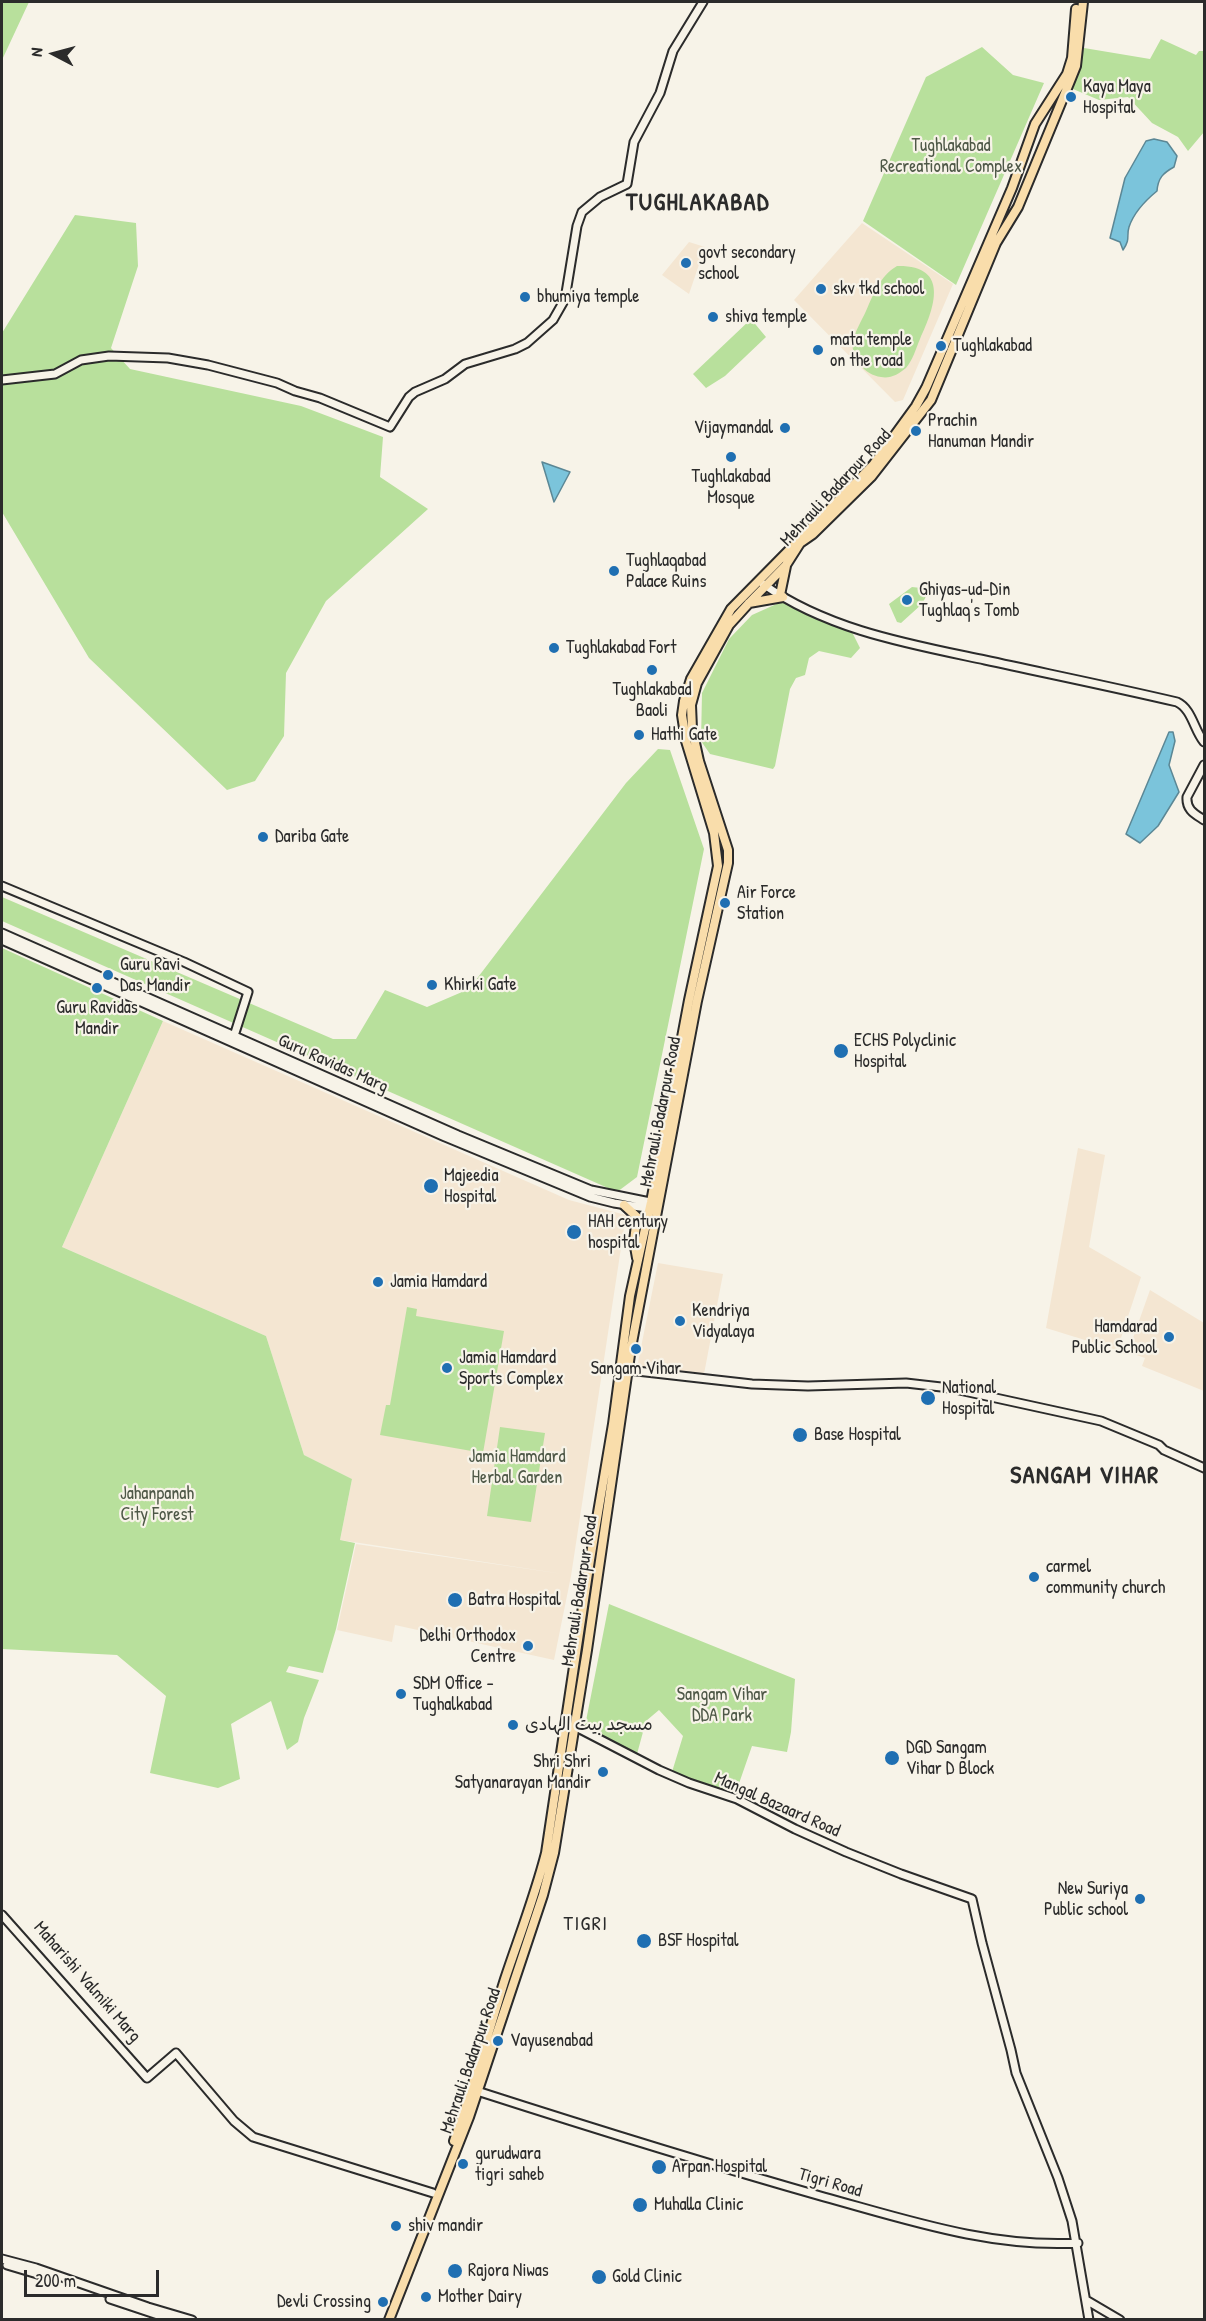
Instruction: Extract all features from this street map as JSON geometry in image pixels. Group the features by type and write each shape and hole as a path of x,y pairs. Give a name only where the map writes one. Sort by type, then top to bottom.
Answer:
{"main road":[{"name":"Mehrauli Badarpur Road","path":"695,761 690,718 695,690 718,642 763,584 873,465 916,406 926,388 1012,188 1035,124 1067,74 1072,58 1078,2"},
{"name":"Mehrauli Badarpur Road","path":"387,2319 462,2134 549,1875 557,1808 618,1418 628,1370 654,1206 729,863 728,850 695,761 682,715 691,679 731,609 786,565 800,543 813,534 871,477 921,414 936,389 996,243 1018,207 1076,66 1083,2"},
{"path":"748,603 782,596 786,565"},
{"path":"624,1205 637,1217 634,1240 637,1260"},
{"name":"Mehrauli Badarpur Road","path":"387,2319 463,2115 505,1979 535,1896 557,1808 574,1725 618,1418 630,1296 637,1260 654,1206"}],"street":[{"path":"2,380 55,374 81,360 109,356 168,358 191,361 277,382 390,427 409,397 415,392 445,379 465,364 515,349 527,343 554,320 565,299 577,226 582,212 600,197 627,184 634,142 660,93 673,51 702,2"},
{"path":"763,584 816,613 878,636 1177,702 1185,706 1204,742"},
{"path":"1204,765 1187,802 1192,812 1204,820"},
{"path":"2,886 184,962 248,992 234,1036"},
{"name":"Guru Ravidas Marg","path":"2,933 454,1133 591,1190 654,1206"},
{"name":"Guru Ravidas Marg","path":"2,940 445,1137 590,1197 624,1205 654,1206"},
{"path":"628,1370 752,1384 808,1386 906,1383 950,1388 1101,1421 1159,1445 1164,1450 1204,1468"},
{"name":"Mangal Bazaard Road","path":"574,1725 657,1767 737,1799 846,1852 973,1900 1016,2073 1060,2182 1077,2243"},
{"name":"Maharishi Valmiki Marg","path":"2,1908 148,2077"},
{"name":"Maharishi Valmiki Marg","path":"2,1915 148,2077"},
{"path":"148,2077 176,2053 234,2121 253,2137 433,2193"},
{"name":"Tigri Road","path":"477,2091 745,2174 950,2232 1018,2242 1077,2243"},
{"path":"1077,2243 1089,2319"},
{"path":"2,2259 36,2268 148,2307 192,2319"},
{"path":"2,2264 173,2319"},
{"path":"1086,2300 1120,2319"}],"shaded area":[{"path":"862,223 953,284 903,400 895,402 794,300"},
{"name":"govt secondary school","path":"689,242 705,247 689,294 662,275"},
{"path":"163,1021 569,1200 626,1215 571,1576 554,1660 395,1625 392,1642 337,1630 356,1544 563,1574 340,1540 352,1479 304,1455 266,1336 62,1247"},
{"path":"1078,1148 1105,1155 1089,1247 1141,1277 1117,1350 1046,1328"},
{"name":"Kendriya Vidyalaya","path":"658,1263 723,1274 704,1374 637,1367"},
{"name":"Hamdarad Public School","path":"1150,1290 1204,1323 1204,1391 1142,1366 1145,1358 1128,1352"}],"green space":[{"path":"2,2 29,2 2,60"},
{"path":"1161,39 1196,55 1199,51 1204,51 1204,132 1188,151 1178,137 1152,123 1128,97 1099,100 1073,89 1084,48 1150,59"},
{"name":"Tughlakabad Recreational Complex","path":"982,47 1013,75 1044,83 956,285 863,221 926,77"},
{"path":"75,215 136,223 138,266 111,348 130,369 301,406 383,437 380,477 428,509 326,601 286,673 284,736 255,781 227,790 89,658 2,512 2,333"},
{"path":"897,266 925,272 932,280 933,302 908,365 894,376 875,376 864,369 856,359 853,341 878,286"},
{"path":"751,319 766,337 725,376 706,388 693,374"},
{"path":"912,587 930,589 922,604 901,623 897,622 889,604"},
{"path":"781,602 852,632 860,648 851,658 819,651 809,658 805,675 796,678 790,689 773,769 710,754 701,741 702,693 729,639 752,615"},
{"path":"658,749 670,750 704,849 637,1177 617,1192 2,921 2,897 333,1039 356,1039 385,990 427,1007 469,989 626,783"},
{"name":"Jahanpanah City Forest","path":"2,948 163,1021 62,1247 266,1336 304,1455 352,1479 340,1540 355,1543 336,1629 323,1673 289,1666 286,1672 319,1680 304,1718 298,1742 287,1750 271,1701 231,1724 240,1779 218,1788 150,1773 166,1696 117,1655 2,1649"},
{"name":"Jamia Hamdard Sports Complex","path":"407,1307 417,1309 416,1316 504,1331 483,1453 380,1435 386,1405 390,1405"},
{"name":"Jamia Hamdard Herbal Garden","path":"500,1427 545,1433 531,1522 487,1516"},
{"name":"Sangam Vihar DDA Park","path":"609,1604 795,1679 787,1752 752,1746 735,1795 672,1772 683,1736 659,1710 646,1721 637,1754 585,1726"}],"water":[{"path":"1154,139 1167,142 1177,156 1174,167 1162,176 1157,191 1134,216 1123,250 1120,242 1110,238 1125,178 1146,141"},
{"path":"542,462 570,472 554,502"},
{"path":"1169,732 1173,732 1175,741 1169,765 1179,792 1158,826 1140,843 1126,834"}],"place":[{"name":"Kaya Maya Hospital","path":"1071,97"},
{"name":"govt secondary school","path":"686,263"},
{"name":"skv tkd school","path":"821,289"},
{"name":"bhumiya temple","path":"525,297"},
{"name":"shiva temple","path":"713,317"},
{"name":"Tughlakabad","path":"941,346"},
{"name":"mata temple on the road","path":"818,350"},
{"name":"Vijaymandal","path":"785,428"},
{"name":"Prachin Hanuman Mandir","path":"916,431"},
{"name":"Tughlakabad Mosque","path":"731,457"},
{"name":"Tughlaqabad Palace Ruins","path":"614,571"},
{"name":"Ghiyas-ud-Din Tughlaq's Tomb","path":"907,600"},
{"name":"Tughlakabad Fort","path":"554,648"},
{"name":"Tughlakabad Baoli","path":"652,670"},
{"name":"Hathi Gate","path":"639,735"},
{"name":"Dariba Gate","path":"263,837"},
{"name":"Air Force Station","path":"725,903"},
{"name":"Guru Ravi Das Mandir","path":"108,975"},
{"name":"Khirki Gate","path":"432,985"},
{"name":"Guru Ravidas Mandir","path":"97,988"},
{"name":"ECHS Polyclinic Hospital","path":"841,1051"},
{"name":"Majeedia Hospital","path":"431,1186"},
{"name":"HAH century hospital","path":"574,1232"},
{"name":"Jamia Hamdard","path":"378,1282"},
{"name":"Kendriya Vidyalaya","path":"680,1321"},
{"name":"Hamdarad Public School","path":"1169,1337"},
{"name":"Sangam Vihar","path":"636,1349"},
{"name":"Jamia Hamdard Sports Complex","path":"447,1368"},
{"name":"National Hospital","path":"928,1398"},
{"name":"Base Hospital","path":"800,1435"},
{"name":"carmel community church","path":"1034,1577"},
{"name":"Batra Hospital","path":"455,1600"},
{"name":"Delhi Orthodox Centre","path":"528,1646"},
{"name":"SDM Office - Tughalkabad","path":"401,1694"},
{"name":"مسجد بیت الہادی","path":"513,1725"},
{"name":"DGD Sangam Vihar D Block","path":"892,1758"},
{"name":"Shri Shri Satyanarayan Mandir","path":"603,1772"},
{"name":"New Suriya Public school","path":"1140,1899"},
{"name":"BSF Hospital","path":"644,1941"},
{"name":"Vayusenabad","path":"498,2041"},
{"name":"gurudwara tigri saheb","path":"463,2164"},
{"name":"Arpan Hospital","path":"659,2167"},
{"name":"Muhalla Clinic","path":"640,2205"},
{"name":"shiv mandir","path":"396,2226"},
{"name":"Rajora Niwas","path":"455,2271"},
{"name":"Gold Clinic","path":"599,2277"},
{"name":"Mother Dairy","path":"426,2297"},
{"name":"Devli Crossing","path":"383,2302"}],"district":[{"name":"TUGHLAKABAD","path":"698,204"},
{"name":"SANGAM VIHAR","path":"1085,1477"},
{"name":"TIGRI","path":"586,1925"}]}
